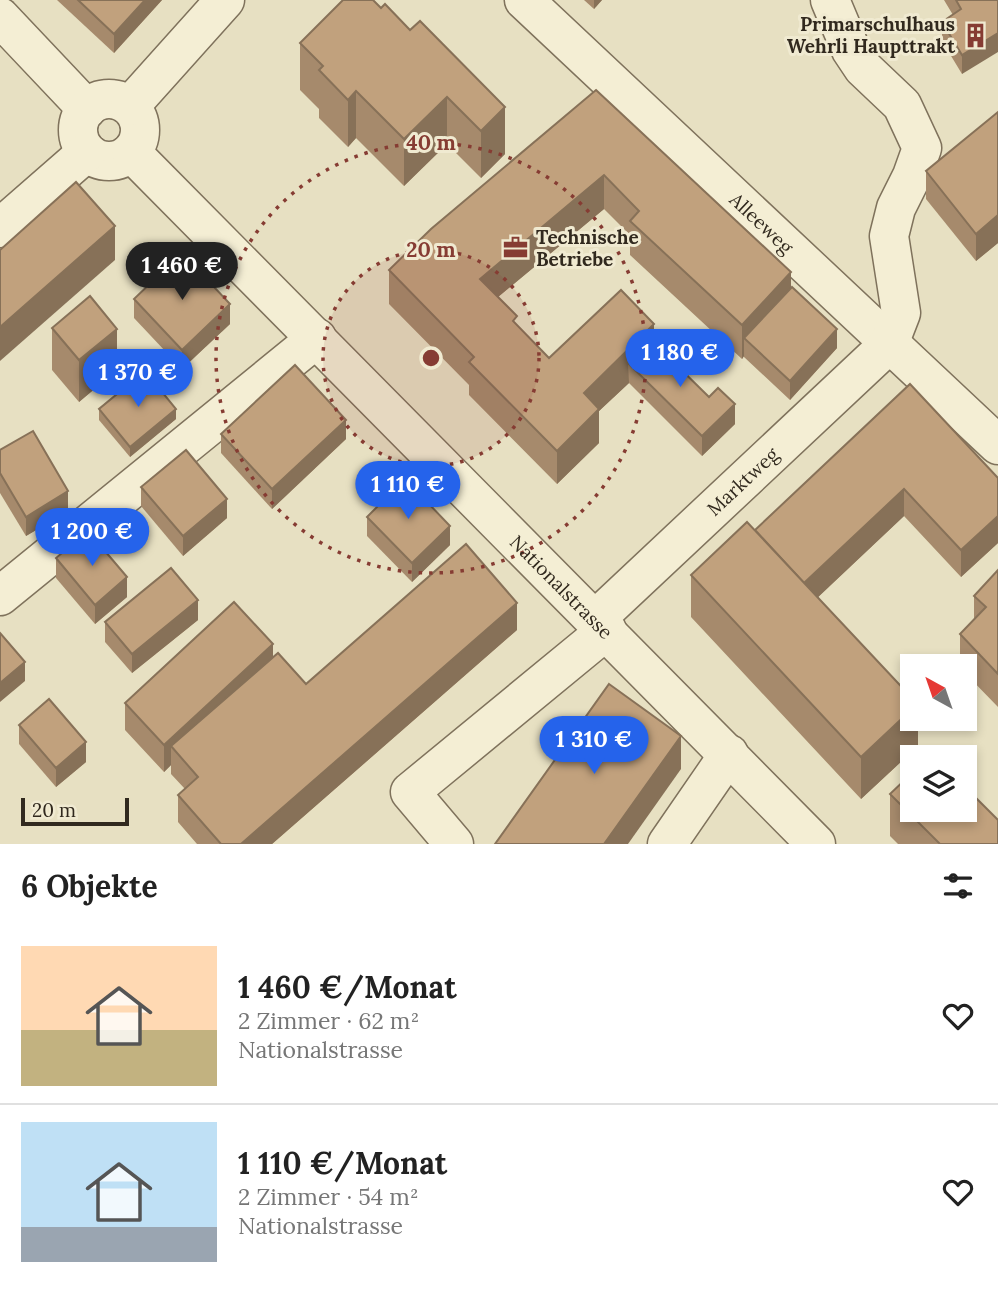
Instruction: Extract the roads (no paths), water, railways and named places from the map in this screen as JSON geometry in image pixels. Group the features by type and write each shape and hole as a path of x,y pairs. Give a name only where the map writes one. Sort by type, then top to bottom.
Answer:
{"street":[{"path":"130,106 225,0"},
{"name":"Alleeweg","path":"524,0 998,445"},
{"path":"830,0 851,50 863,68 902,105 922,148 896,208 889,236 901,313 889,344"},
{"path":"0,18 87,109"},
{"path":"103,99 121,101 130,106 136,114 141,134 131,152 114,161 95,158 87,152 79,135 81,117 87,109 103,99"},
{"path":"0,228 87,152"},
{"name":"Nationalstrasse","path":"131,152 816,844"},
{"path":"0,596 317,338"},
{"name":"Marktweg","path":"454,844 410,792 601,625 889,344"},
{"path":"667,844 729,754"}],"place":[{"name":"Primarschulhaus Wehrli Haupttrakt","path":"975,35"},
{"name":"Technische Betriebe","path":"516,248"}]}
